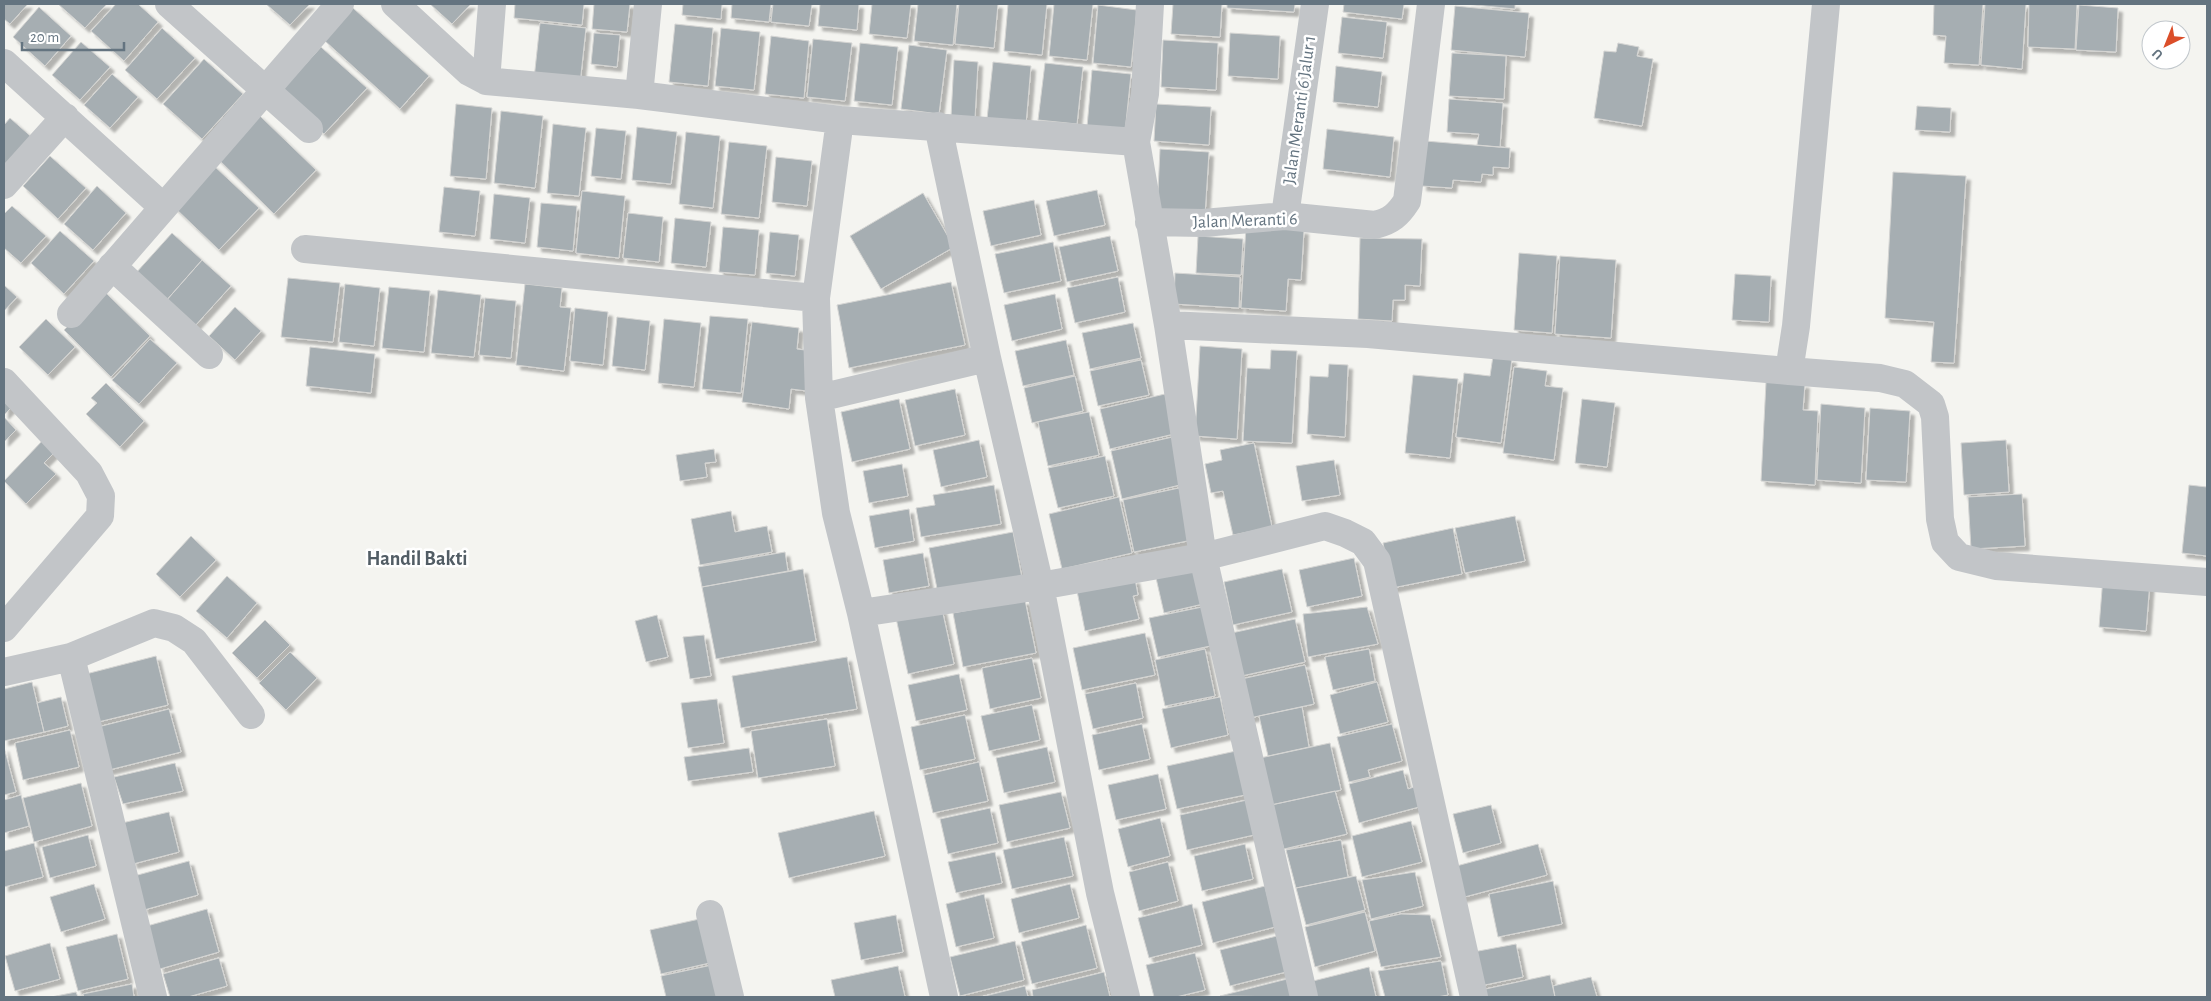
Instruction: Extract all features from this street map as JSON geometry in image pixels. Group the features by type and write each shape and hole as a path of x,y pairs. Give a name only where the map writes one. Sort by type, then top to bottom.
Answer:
{"street":[{"path":"169,4 309,129"},
{"path":"71,314 340,4"},
{"path":"395,4 456,61 469,72 486,81 639,95 840,120 1136,142"},
{"path":"486,81 492,4"},
{"path":"639,95 648,4"},
{"path":"1150,4 1144,94 1136,142 1148,222 1168,325 1203,557 1304,997"},
{"name":"Jalan Meranti 6 Jalur 1","path":"1285,216 1315,4"},
{"name":"Jalan Meranti 6","path":"1148,222 1203,223 1285,216 1375,225 1388,222 1398,214 1407,201 1431,4"},
{"path":"1789,371 1796,326 1826,4"},
{"path":"4,63 163,207"},
{"path":"4,185 65,118"},
{"path":"840,120 816,298 819,398 836,513 861,613 944,997"},
{"path":"938,126 987,358 1040,586 1100,893 1126,997"},
{"path":"305,249 816,298"},
{"path":"112,266 210,355"},
{"path":"1168,325 1368,334 1880,378 1905,384 1931,404 1935,418 1940,518 1945,542 1959,557 1996,566 2207,582"},
{"path":"819,398 987,358"},
{"path":"4,382 89,473 102,496 100,516 4,628"},
{"path":"861,613 1040,586 1203,557 1325,526 1346,533 1363,542 1377,561 1474,997"},
{"path":"4,672 71,658 154,623 174,628 194,641 251,715"},
{"path":"71,658 153,997"},
{"path":"710,914 730,997"}],"building":[{"path":"4,4 28,4 10,24 4,19"},
{"path":"58,4 107,4 85,28"},
{"path":"116,4 138,4 158,22 124,61 91,31"},
{"path":"266,4 310,4 290,25"},
{"path":"430,4 471,4 452,24"},
{"path":"515,4 584,4 582,25 514,18"},
{"path":"594,4 630,4 627,32 592,29"},
{"path":"683,4 722,4 721,19 682,15"},
{"path":"732,4 771,4 769,22 731,18"},
{"path":"773,4 812,4 809,26 771,22"},
{"path":"820,4 859,4 857,30 818,26"},
{"path":"872,4 911,4 907,38 869,34"},
{"path":"918,4 957,4 953,45 914,41"},
{"path":"959,4 998,4 994,48 955,44"},
{"path":"1008,4 1047,4 1042,55 1004,51"},
{"path":"1054,4 1093,4 1087,60 1049,56"},
{"path":"1173,4 1222,4 1220,37 1171,34"},
{"path":"1227,4 1295,4 1294,12 1227,8"},
{"path":"1344,4 1404,4 1402,19 1343,12"},
{"path":"1465,4 1515,4 1515,9"},
{"path":"1934,4 1983,4 1979,65 1944,63 1946,36 1933,35"},
{"path":"1985,4 2026,4 2022,69 1981,65"},
{"path":"2029,4 2077,4 2075,49 2028,47"},
{"path":"1098,5 1137,10 1131,67 1093,63"},
{"path":"2079,5 2118,8 2116,52 2076,50"},
{"path":"1455,6 1529,13 1525,57 1451,50"},
{"path":"39,7 71,36 45,66 13,37"},
{"path":"353,8 429,76 400,109 325,41"},
{"path":"1342,17 1387,22 1383,58 1338,53"},
{"path":"540,23 586,28 580,84 534,79"},
{"path":"675,24 713,28 708,86 669,82"},
{"path":"162,28 195,58 157,99 125,70"},
{"path":"721,28 760,32 754,90 715,86"},
{"path":"594,33 620,35 617,67 591,64"},
{"path":"1230,33 1280,36 1278,79 1228,76"},
{"path":"771,36 809,41 804,98 765,94"},
{"path":"813,39 852,43 845,101 807,97"},
{"path":"1163,40 1218,43 1216,90 1161,87"},
{"path":"81,42 110,67 80,100 52,75"},
{"path":"860,43 898,47 892,105 854,101"},
{"path":"1618,43 1639,47 1637,56 1653,59 1642,126 1594,118 1604,51 1616,52"},
{"path":"909,45 947,50 939,114 901,109"},
{"path":"321,47 367,88 324,134 279,93"},
{"path":"1452,53 1506,56 1504,99 1449,96"},
{"path":"204,59 243,94 202,139 163,104"},
{"path":"954,60 978,62 975,118 951,117"},
{"path":"993,62 1031,66 1026,124 987,119"},
{"path":"1045,63 1083,67 1077,124 1038,120"},
{"path":"1336,66 1382,72 1378,107 1333,102"},
{"path":"1092,70 1131,74 1125,132 1087,127"},
{"path":"112,74 138,97 110,128 84,105"},
{"path":"1449,99 1503,103 1500,147 1477,145 1479,134 1447,132"},
{"path":"456,104 492,108 486,179 450,176"},
{"path":"1156,104 1211,107 1209,145 1154,141"},
{"path":"1917,106 1951,108 1950,132 1915,130"},
{"path":"501,111 543,116 535,188 494,183"},
{"path":"258,114 316,170 274,214 216,157"},
{"path":"10,118 35,140 9,169 4,164 4,125"},
{"path":"553,124 586,128 579,196 547,193"},
{"path":"637,127 677,132 671,184 632,180"},
{"path":"596,128 626,131 621,179 591,176"},
{"path":"1327,129 1394,137 1390,177 1323,169"},
{"path":"686,132 720,136 713,208 679,204"},
{"path":"1425,141 1510,148 1509,168 1493,167 1493,175 1482,174 1481,182 1453,180 1452,188 1422,186"},
{"path":"729,142 767,146 759,218 721,214"},
{"path":"1160,149 1209,152 1205,215 1157,212"},
{"path":"50,156 86,188 58,219 23,186"},
{"path":"776,157 812,161 807,206 772,202"},
{"path":"212,164 259,208 219,250 173,206"},
{"path":"1893,172 1966,176 1954,363 1931,362 1934,322 1885,318"},
{"path":"97,186 126,213 93,250 64,224"},
{"path":"444,187 480,191 475,236 439,232"},
{"path":"1097,190 1105,225 1054,236 1046,201"},
{"path":"582,191 625,196 619,258 576,253"},
{"path":"923,193 954,247 881,289 850,236"},
{"path":"494,194 530,198 525,243 490,239"},
{"path":"1034,200 1041,235 991,246 983,211"},
{"path":"541,203 577,206 573,251 537,247"},
{"path":"12,206 46,236 21,263 4,248 4,214"},
{"path":"628,213 663,217 659,262 623,258"},
{"path":"675,218 711,222 706,267 671,263"},
{"path":"1246,226 1304,230 1301,280 1288,279 1286,311 1241,308"},
{"path":"723,227 759,230 755,275 719,272"},
{"path":"60,231 94,261 64,294 31,263"},
{"path":"770,232 799,235 795,276 766,273"},
{"path":"172,233 202,260 165,302 135,274"},
{"path":"1110,236 1118,271 1067,282 1059,247"},
{"path":"1198,236 1243,239 1241,275 1196,273"},
{"path":"1360,238 1422,239 1420,286 1405,285 1405,300 1393,300 1392,321 1358,319"},
{"path":"1053,242 1061,281 1004,293 995,254"},
{"path":"1519,253 1557,256 1552,333 1514,330"},
{"path":"1560,256 1616,260 1611,338 1555,334"},
{"path":"202,260 231,286 194,327 165,302"},
{"path":"1175,273 1240,277 1239,308 1174,304"},
{"path":"1735,274 1771,276 1769,322 1732,320"},
{"path":"1118,277 1125,312 1075,323 1067,288"},
{"path":"288,278 340,283 333,342 281,337"},
{"path":"951,282 965,345 849,368 837,305"},
{"path":"345,284 380,288 374,346 339,342"},
{"path":"525,284 562,288 560,307 571,308 564,371 516,365"},
{"path":"4,285 17,297 4,311"},
{"path":"389,287 430,291 424,352 382,348"},
{"path":"103,290 150,336 111,377 64,330"},
{"path":"438,290 481,295 474,357 431,353"},
{"path":"1055,294 1062,329 1012,341 1004,305"},
{"path":"485,298 516,301 511,358 479,355"},
{"path":"235,307 261,331 235,360 209,336"},
{"path":"575,308 608,312 603,365 570,361"},
{"path":"710,316 748,319 741,393 702,389"},
{"path":"617,317 650,321 645,370 612,366"},
{"path":"46,319 75,347 48,375 19,347"},
{"path":"664,319 701,323 694,387 658,383"},
{"path":"752,322 799,328 797,349 812,351 807,391 791,389 789,409 742,402"},
{"path":"1133,323 1141,358 1090,369 1082,333"},
{"path":"150,339 177,363 139,404 112,380"},
{"path":"1066,340 1074,375 1023,386 1015,351"},
{"path":"1200,346 1242,349 1237,439 1195,436"},
{"path":"310,347 375,354 371,393 306,386"},
{"path":"1271,350 1297,351 1292,443 1243,441 1247,368 1270,369"},
{"path":"1493,356 1512,359 1501,443 1456,437 1464,373 1490,376"},
{"path":"1141,360 1149,395 1098,406 1090,371"},
{"path":"1329,364 1348,365 1345,437 1307,434 1310,376 1328,377"},
{"path":"1514,367 1547,371 1545,386 1563,388 1554,460 1503,453"},
{"path":"1413,375 1458,379 1450,458 1405,453"},
{"path":"1075,376 1083,411 1032,423 1024,388"},
{"path":"1766,382 1805,384 1803,410 1818,411 1815,485 1761,481"},
{"path":"106,383 144,421 120,447 86,414 97,403 91,398"},
{"path":"955,389 965,435 915,446 905,400"},
{"path":"1165,394 1174,434 1110,449 1100,409"},
{"path":"4,399 12,407 4,415"},
{"path":"899,399 910,449 852,462 841,412"},
{"path":"1582,399 1615,403 1607,467 1575,463"},
{"path":"1821,404 1865,408 1861,483 1817,480"},
{"path":"1870,408 1910,411 1906,482 1866,480"},
{"path":"1089,412 1099,455 1048,466 1038,422"},
{"path":"4,417 16,430 4,442"},
{"path":"1177,436 1188,483 1122,499 1111,451"},
{"path":"43,440 55,452 44,463 56,474 26,504 4,481"},
{"path":"979,440 987,477 941,487 933,450"},
{"path":"2006,440 2009,492 1964,495 1961,443"},
{"path":"1254,443 1272,527 1233,535 1223,491 1211,493 1205,464 1222,460 1220,450"},
{"path":"714,449 716,462 705,463 707,477 680,481 676,455"},
{"path":"1105,456 1114,496 1058,508 1048,468"},
{"path":"1334,460 1340,495 1302,501 1296,466"},
{"path":"902,464 908,496 869,503 863,471"},
{"path":"994,485 1001,524 921,537 916,508 935,505 933,495"},
{"path":"2189,485 2207,487 2207,556 2182,553"},
{"path":"1179,488 1192,540 1134,552 1123,500"},
{"path":"2022,494 2025,546 1971,549 1968,497"},
{"path":"1119,497 1132,553 1062,569 1049,514"},
{"path":"909,509 914,541 875,548 869,516"},
{"path":"731,511 735,532 767,526 772,552 700,565 691,519"},
{"path":"1515,516 1525,561 1465,573 1455,528"},
{"path":"1453,528 1462,574 1392,588 1383,543"},
{"path":"1013,532 1023,583 939,599 929,548"},
{"path":"191,536 216,560 180,597 156,574"},
{"path":"785,552 788,571 702,587 698,567"},
{"path":"923,553 929,586 889,593 883,560"},
{"path":"1354,558 1362,596 1307,607 1299,570"},
{"path":"803,569 816,641 716,659 702,587"},
{"path":"1195,569 1203,604 1164,613 1156,578"},
{"path":"1282,569 1292,612 1233,625 1224,582"},
{"path":"227,576 257,603 227,638 196,611"},
{"path":"2103,577 2150,581 2146,631 2099,627"},
{"path":"1135,579 1138,595 1133,596 1139,619 1085,631 1077,591"},
{"path":"1025,600 1036,653 963,667 953,613"},
{"path":"1207,606 1215,645 1158,657 1149,618"},
{"path":"1367,607 1378,644 1308,657 1303,614"},
{"path":"942,609 954,664 908,674 896,618"},
{"path":"657,615 668,657 646,662 635,621"},
{"path":"1295,619 1305,662 1237,677 1227,634"},
{"path":"265,620 290,645 257,678 232,653"},
{"path":"1145,633 1155,675 1082,690 1073,648"},
{"path":"704,635 711,676 690,679 683,637"},
{"path":"1205,649 1215,696 1165,706 1155,660"},
{"path":"1369,649 1375,681 1333,690 1325,657"},
{"path":"290,652 317,678 286,710 259,683"},
{"path":"156,656 168,705 94,723 82,675"},
{"path":"847,657 857,709 741,728 732,676"},
{"path":"1032,658 1041,698 990,709 982,668"},
{"path":"1305,665 1314,704 1245,719 1237,680"},
{"path":"959,674 967,710 916,721 908,685"},
{"path":"32,682 44,732 4,741 4,689"},
{"path":"1377,682 1388,722 1340,734 1330,695"},
{"path":"1136,683 1143,718 1093,729 1085,694"},
{"path":"61,697 68,726 44,732 37,703"},
{"path":"1220,697 1228,735 1171,748 1162,709"},
{"path":"717,699 724,743 688,748 681,703"},
{"path":"1032,705 1040,740 989,751 981,716"},
{"path":"1302,707 1309,747 1268,756 1259,716"},
{"path":"169,709 181,752 105,771 94,728"},
{"path":"965,715 975,759 920,770 911,727"},
{"path":"827,719 835,766 758,778 751,731"},
{"path":"1142,724 1150,759 1099,770 1092,735"},
{"path":"1392,724 1402,761 1368,770 1370,777 1349,782 1337,737"},
{"path":"70,730 79,767 23,780 15,743"},
{"path":"1330,743 1341,790 1271,805 1260,758"},
{"path":"4,747 16,792 4,795"},
{"path":"1047,747 1055,782 1004,793 996,758"},
{"path":"749,748 753,772 688,781 684,757"},
{"path":"1236,751 1245,795 1177,809 1167,766"},
{"path":"979,762 988,801 933,813 924,775"},
{"path":"175,763 183,791 123,804 114,777"},
{"path":"1403,770 1408,789 1414,787 1419,807 1359,823 1349,784"},
{"path":"1158,774 1166,809 1116,820 1108,785"},
{"path":"81,783 92,826 34,842 23,798"},
{"path":"1335,791 1347,834 1284,849 1271,805"},
{"path":"1061,792 1070,828 1007,842 999,805"},
{"path":"21,795 29,826 4,833 4,800"},
{"path":"1247,800 1254,835 1187,850 1180,815"},
{"path":"1491,805 1501,843 1463,853 1453,814"},
{"path":"990,808 998,843 948,854 940,819"},
{"path":"874,811 885,856 789,878 778,833"},
{"path":"169,812 179,852 133,864 122,823"},
{"path":"1160,818 1170,856 1128,867 1118,829"},
{"path":"1411,821 1422,862 1362,877 1352,836"},
{"path":"88,835 96,866 50,878 42,847"},
{"path":"1064,837 1073,876 1012,889 1003,850"},
{"path":"1341,840 1348,877 1296,888 1286,850"},
{"path":"34,843 43,877 4,887 4,851"},
{"path":"1245,844 1253,879 1202,891 1194,856"},
{"path":"1538,844 1547,875 1457,899 1449,868"},
{"path":"995,852 1002,883 956,893 948,862"},
{"path":"189,861 198,895 144,910 134,876"},
{"path":"1168,862 1178,901 1139,911 1129,872"},
{"path":"1415,872 1423,906 1371,919 1362,880"},
{"path":"1356,876 1365,910 1306,925 1296,888"},
{"path":"1553,881 1562,924 1498,937 1489,894"},
{"path":"94,884 105,919 61,932 50,897"},
{"path":"1070,884 1079,918 1019,933 1011,899"},
{"path":"1265,886 1275,927 1213,943 1202,902"},
{"path":"984,894 994,938 956,947 946,904"},
{"path":"1192,904 1202,945 1149,958 1138,918"},
{"path":"207,909 219,952 160,969 147,926"},
{"path":"1365,912 1375,951 1315,967 1305,927"},
{"path":"1401,914 1430,915 1441,957 1381,967 1369,921"},
{"path":"896,915 903,952 861,960 854,923"},
{"path":"704,918 714,962 661,974 650,930"},
{"path":"1086,925 1097,968 1032,984 1021,942"},
{"path":"117,934 128,979 78,991 66,947"},
{"path":"1281,935 1290,971 1230,986 1220,950"},
{"path":"1015,941 1024,980 960,996 950,957"},
{"path":"50,943 60,979 15,991 5,956"},
{"path":"1516,944 1523,977 1480,986 1473,952"},
{"path":"1195,953 1205,990 1176,997 1154,997 1146,965"},
{"path":"219,958 227,986 188,997 170,997 163,974"},
{"path":"1441,961 1448,995 1437,997 1385,997 1378,971"},
{"path":"712,965 719,997 666,997 661,976"},
{"path":"898,966 905,997 835,997 831,980"},
{"path":"1369,967 1376,997 1313,997 1309,982"},
{"path":"1104,972 1110,997 1033,997 1032,990"},
{"path":"1550,975 1555,997 1483,997 1481,990"},
{"path":"1591,977 1597,997 1555,997 1553,986"},
{"path":"1287,979 1291,997 1220,996"},
{"path":"132,984 134,997 84,997 83,994"},
{"path":"1025,986 1028,997 981,997"},
{"path":"76,992 78,997 51,997"}],"district":[{"name":"Handil Bakti","path":"417,559"}]}
